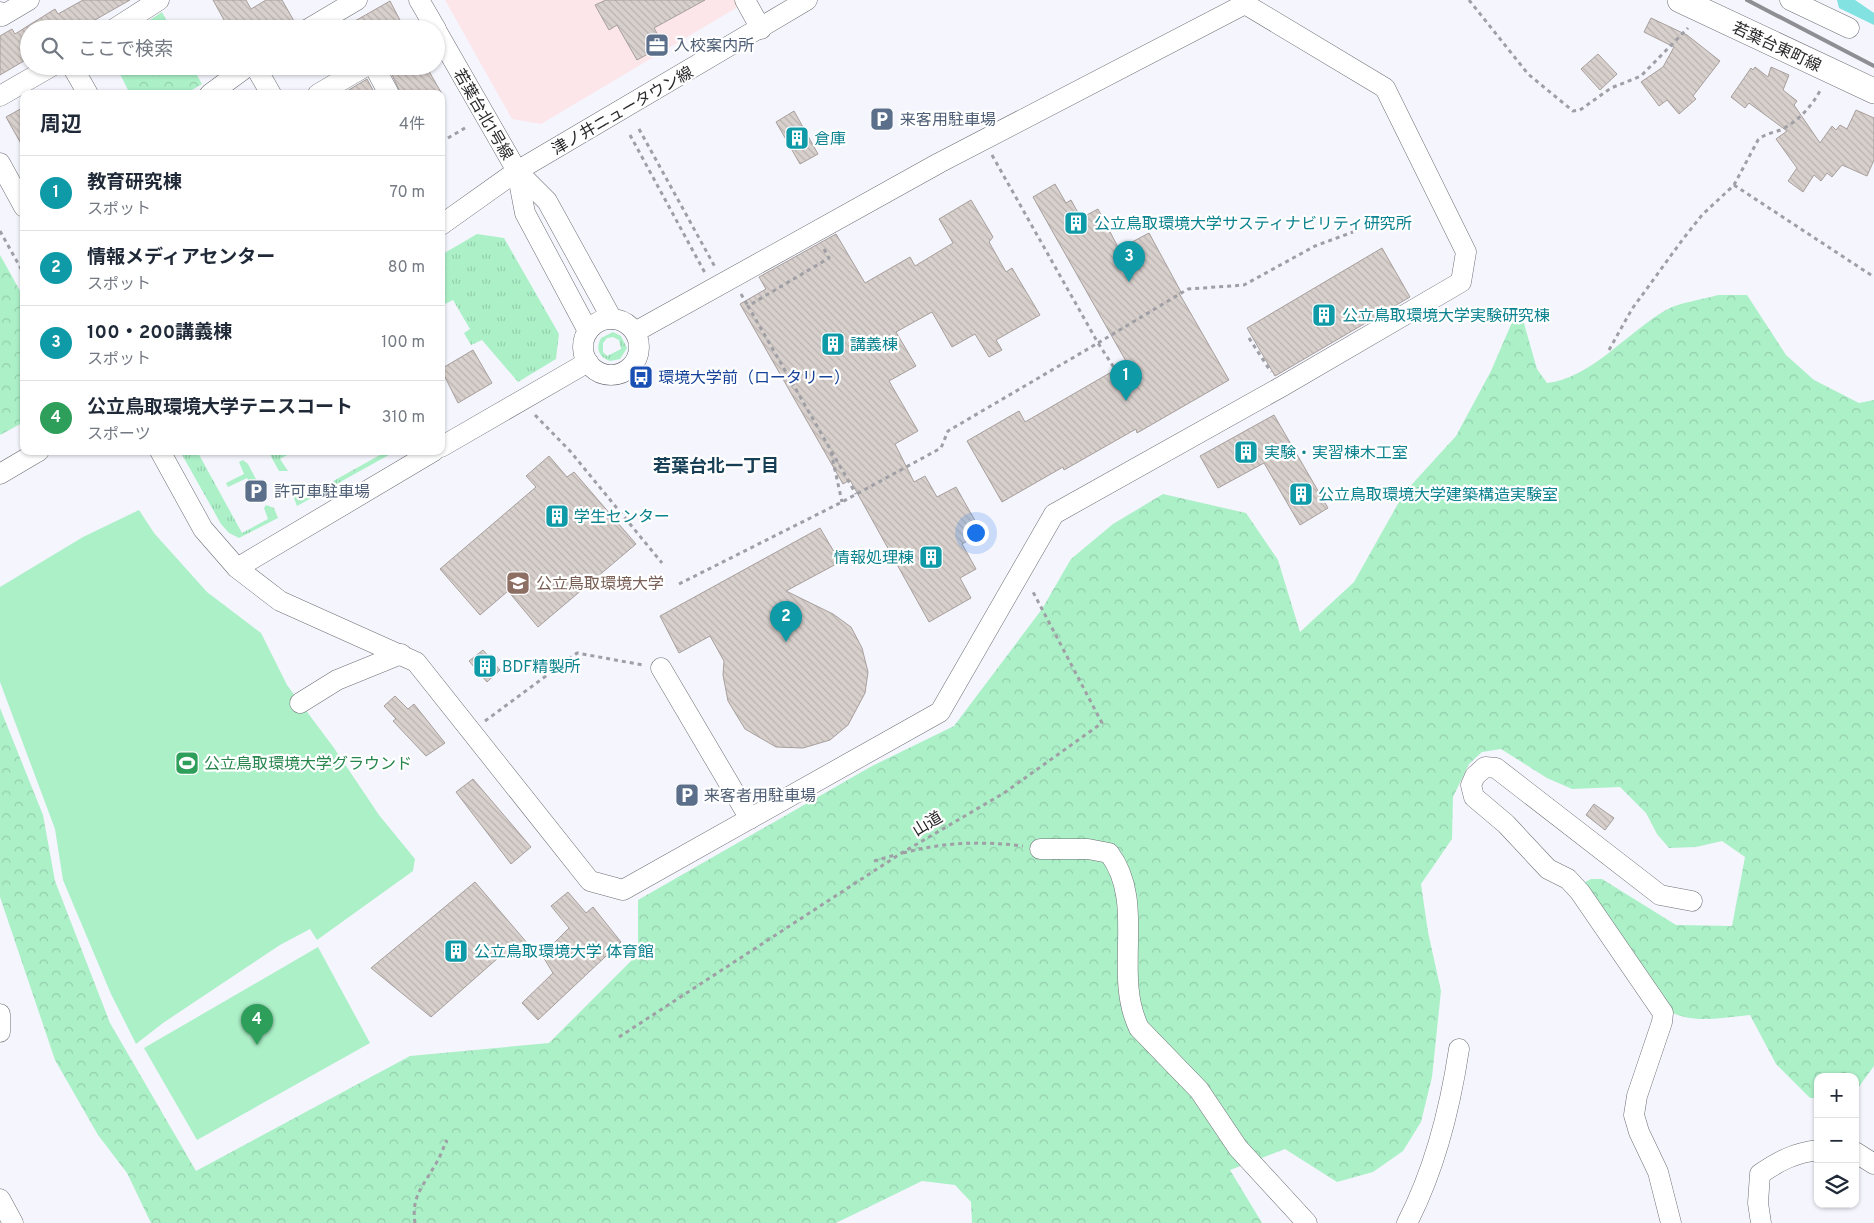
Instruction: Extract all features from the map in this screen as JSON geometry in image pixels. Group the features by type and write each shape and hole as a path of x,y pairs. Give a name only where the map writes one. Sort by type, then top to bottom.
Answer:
{"main road":[{"name":"若葉台東町線","path":"1693,3 1874,91"}],"street":[{"path":"0,12 2,16 29,0"},
{"path":"128,20 159,0"},
{"path":"323,20 357,0"},
{"name":"若葉台北1号線","path":"419,0 431,20"},
{"path":"745,0 761,29"},
{"name":"津ノ井ニュータウン線","path":"445,222 517,172 807,0"},
{"path":"1790,0 1849,28"},
{"path":"162,455 203,529 237,568 280,601 416,662 473,731 590,881 623,890 940,712 1054,514 1281,387 1461,282 1466,252 1385,88 1246,4 939,163 635,332"},
{"name":"若葉台北1号線","path":"445,45 517,172"},
{"path":"0,96 36,75"},
{"path":"77,75 86,90"},
{"path":"215,90 236,75"},
{"path":"260,75 269,90"},
{"path":"325,90 351,75"},
{"path":"378,75 386,90"},
{"path":"0,163 20,200"},
{"path":"517,172 547,201 612,319"},
{"path":"517,172 525,214 588,331"},
{"path":"612,319 629,325 639,341 636,360 623,372 604,374 596,370 588,362 583,348 588,331 595,324 612,319"},
{"path":"445,445 588,362"},
{"path":"0,474 32,455"},
{"path":"237,568 427,455"},
{"path":"300,703 337,680 401,654"},
{"path":"661,668 750,819"},
{"path":"1671,1223 1658,1172 1634,1115 1637,1096 1662,1022 1663,1013 1580,892 1568,879 1548,869 1506,824 1474,797 1472,785 1476,776 1485,767 1496,768 1660,895 1692,901"},
{"path":"1040,849 1088,849 1109,853 1119,867 1128,922 1126,973 1133,1016 1139,1028 1200,1090 1238,1148 1307,1223"},
{"path":"0,1014 0,1032"},
{"path":"1407,1223 1416,1205 1440,1139 1453,1089 1459,1049"},
{"path":"1761,1223 1758,1203 1760,1174 1780,1160 1800,1152 1814,1150"},
{"path":"1859,1155 1874,1164"},
{"path":"0,1199 13,1223"}],"path":[{"path":"1469,0 1528,74 1573,111 1580,110 1611,88 1641,76 1689,26 1693,3"},
{"path":"1609,350 1632,309 1683,239 1702,215 1734,184 1758,140 1763,135 1782,129 1812,106 1831,71"},
{"path":"445,140 466,128"},
{"path":"640,130 718,272"},
{"path":"630,135 708,278"},
{"path":"990,150 1098,343 1124,383"},
{"path":"1734,184 1874,277"},
{"path":"0,231 20,267"},
{"path":"679,584 842,502 941,448 948,431 1188,289 1244,285 1315,246 1353,232"},
{"path":"821,244 829,258 748,306 856,494"},
{"path":"1249,338 1281,387"},
{"path":"521,400 570,450 662,563"},
{"path":"830,449 842,502"},
{"name":"山道","path":"619,1037 900,854 1004,792 1102,722 1022,571"},
{"path":"473,731 577,653 661,668"},
{"path":"874,861 926,847 956,842 998,843 1040,849"},
{"path":"415,1223 413,1208 420,1188 436,1165 447,1140"}],"shaded area":[{"path":"445,0 738,0 741,5 541,124 512,119"}],"green space":[{"path":"162,12 166,20 150,20"},
{"path":"120,75 197,75 202,84 192,90 128,90"},
{"path":"477,234 504,238 559,334 556,359 518,382 482,340 471,345 464,333 470,329 453,300 445,304 445,253"},
{"path":"0,255 20,291 20,424 0,435"},
{"path":"1718,295 1747,295 1786,355 1814,380 1859,403 1874,400 1874,1066 1859,1087 1859,1073 1814,1073 1814,1098 1810,1098 1776,1064 1750,1015 1701,1019 1673,1013 1582,884 1591,879 1602,879 1676,925 1732,926 1745,857 1722,841 1696,847 1669,848 1657,834 1646,813 1620,787 1572,789 1547,778 1501,749 1482,752 1469,764 1453,797 1452,839 1421,884 1428,932 1441,991 1432,1077 1421,1122 1403,1151 1373,1172 1337,1182 1285,1149 1230,1170 1262,1223 972,1223 971,1202 955,1185 922,1181 836,1223 151,1223 127,1173 98,1135 55,1060 0,897 0,708 43,815 55,881 110,1023 196,1171 410,1056 549,1043 638,954 638,900 872,766 954,726 1042,609 1071,559 1113,524 1163,494 1246,513 1278,560 1300,632 1354,582 1404,493 1456,436 1491,371 1519,306 1537,369 1547,383 1563,380 1579,373 1609,353 1652,319 1672,307"},
{"path":"613,332 621,336 627,348 620,359 610,361 601,355 598,346 601,338","holes":["613,337 619,340 621,349 607,356 603,352 603,343 607,338"]},
{"path":"182,455 199,455 242,533 268,519 264,508 266,505 274,508 278,518 239,538 229,533 221,524"},
{"path":"270,455 287,455 280,459 288,471 279,471"},
{"path":"380,455 389,455 297,506 292,493 296,488 303,498"},
{"path":"243,460 248,464 258,483 256,489 252,487 247,478 228,487 226,483 244,474 239,462"},
{"name":"公立鳥取環境大学グラウンド","path":"139,510 154,533 207,592 261,633 287,685 334,748 379,815 415,859 413,871 317,940 310,929 280,945 163,1023 136,1044 111,994 63,880 55,829 0,682 0,587 83,537"},
{"path":"318,947 370,1043 197,1140 144,1048"}],"water":[{"path":"1837,0 1855,0 1874,13 1874,25 1839,8"}],"building":[{"path":"83,0 130,0 95,20 37,20 55,9 58,14"},
{"path":"213,0 246,0 251,9 266,0 282,0 293,20 224,20"},
{"path":"606,0 705,0 654,28 664,45 637,60 617,25 609,30 595,5"},
{"path":"390,1 400,20 357,20"},
{"path":"1651,18 1687,35 1720,61 1693,96 1696,99 1679,114 1667,100 1659,106 1641,82 1663,67 1674,47 1644,32"},
{"path":"12,29 15,34 20,31 20,63 0,75 0,36"},
{"path":"1598,54 1617,74 1600,90 1581,69"},
{"path":"1755,67 1768,77 1771,67 1789,75 1783,90 1797,101 1794,105 1820,143 1832,126 1836,130 1840,125 1847,129 1856,110 1874,118 1874,160 1867,176 1842,165 1832,177 1827,173 1821,181 1814,175 1803,192 1788,181 1797,168 1776,139 1787,131 1749,103 1745,108 1731,97 1751,68 1753,70"},
{"path":"392,75 431,75 440,90 399,90"},
{"path":"367,79 373,90 349,90"},
{"path":"20,109 20,142 6,117"},
{"name":"倉庫","path":"794,111 818,154 800,164 776,122"},
{"path":"1055,184 1066,203 1071,200 1081,218 1098,209 1119,249 1149,233 1181,292 1179,293 1229,380 1137,433 1136,429 1064,470 1063,467 1002,502 967,441 1019,411 1025,422 1127,363 1033,197"},
{"name":"講義棟","path":"971,200 993,237 989,242 1006,272 1012,268 1040,315 996,340 1002,350 989,357 975,334 952,347 932,312 896,332 916,366 889,381 918,431 895,444 914,482 925,476 937,497 956,487 982,533 962,544 976,569 960,578 971,598 929,622 850,480 843,484 740,304 766,289 759,277 836,234 865,283 910,257 915,266 953,243 939,219"},
{"name":"公立鳥取環境大学実験研究棟","path":"1382,248 1410,297 1275,376 1247,328"},
{"path":"473,350 492,383 458,403 445,377 445,367"},
{"path":"1274,415 1328,508 1300,525 1264,463 1218,488 1200,456"},
{"name":"学生センター","path":"549,456 567,477 574,472 636,544 538,627 508,591 480,615 440,569 536,487 526,476"},
{"path":"820,528 840,562 786,591 833,614 851,627 862,648 868,672 865,693 848,725 830,740 803,748 776,747 745,729 728,701 723,675 724,661 710,636 679,653 660,616"},
{"name":"BDF精製所","path":"483,650 500,670 487,682 469,661"},
{"path":"395,696 408,709 414,704 445,743 426,756 393,721 396,719 384,706"},
{"path":"473,779 531,847 511,864 456,792"},
{"path":"1594,804 1614,818 1605,830 1586,815"},
{"name":"公立鳥取環境大学 体育館","path":"475,882 528,944 512,958 498,958 431,1017 371,968"},
{"path":"568,892 586,913 593,907 621,942 538,1020 522,1003 553,973 542,955 569,928 551,906"}],"railway":[{"path":"1747,0 1874,66"}],"place":[{"name":"入校案内所","path":"657,45"},
{"name":"来客用駐車場","path":"882,119"},
{"name":"倉庫","path":"797,138"},
{"name":"公立鳥取環境大学サスティナビリティ研究所","path":"1076,223"},
{"name":"100・200講義棟","path":"1129,282"},
{"name":"公立鳥取環境大学実験研究棟","path":"1324,315"},
{"name":"講義棟","path":"833,344"},
{"name":"環境大学前（ロータリー）","path":"641,377"},
{"name":"教育研究棟","path":"1126,401"},
{"name":"実験・実習棟木工室","path":"1246,452"},
{"name":"許可車駐車場","path":"256,491"},
{"name":"公立鳥取環境大学建築構造実験室","path":"1301,494"},
{"name":"学生センター","path":"557,516"},
{"name":"情報処理棟","path":"931,557"},
{"name":"公立鳥取環境大学","path":"518,583"},
{"name":"情報メディアセンター","path":"786,642"},
{"name":"BDF精製所","path":"485,666"},
{"name":"公立鳥取環境大学グラウンド","path":"187,763"},
{"name":"来客者用駐車場","path":"687,795"},
{"name":"公立鳥取環境大学 体育館","path":"456,951"},
{"name":"公立鳥取環境大学テニスコート","path":"257,1045"}],"district":[{"name":"若葉台北一丁目","path":"716,466"}]}
